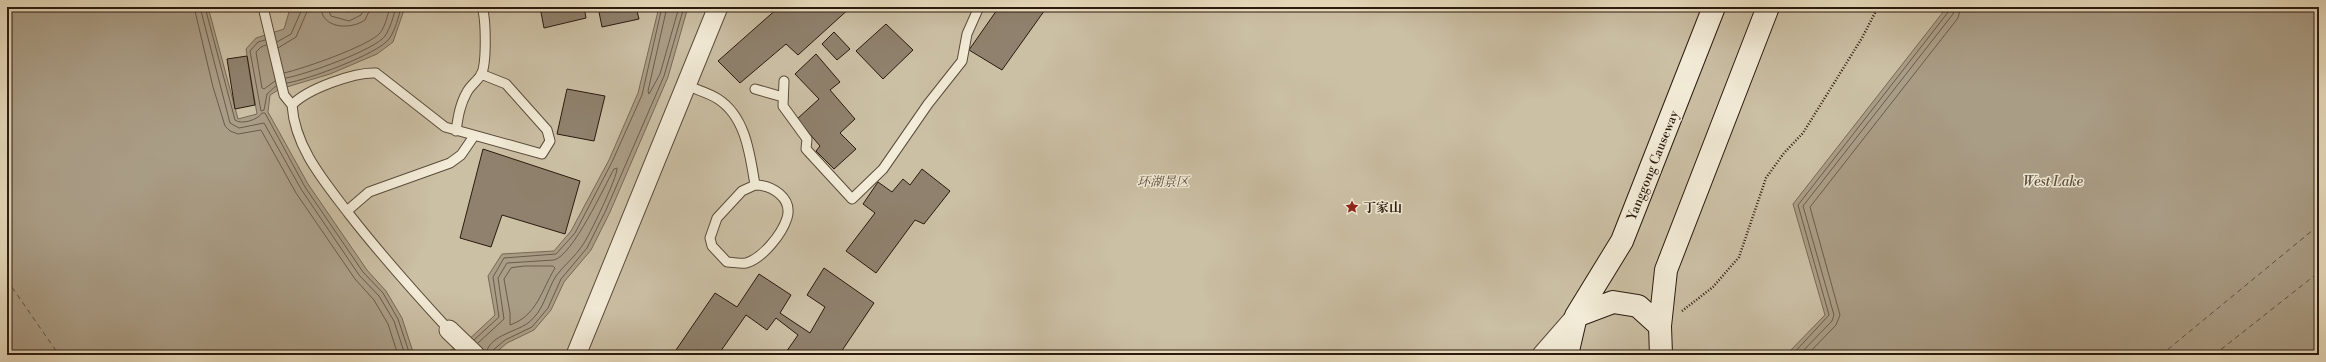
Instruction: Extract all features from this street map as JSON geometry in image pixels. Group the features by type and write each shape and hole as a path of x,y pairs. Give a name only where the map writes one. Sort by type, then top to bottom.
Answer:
{"main road":[{"name":"Yanggong Causeway","path":"1567,355 1576,316 1622,241 1714,7"},
{"path":"1662,355 1660,326 1666,270 1768,7"},
{"path":"1576,316 1613,302 1638,306 1660,326"}],"street":[{"path":"576,355 718,7"},
{"path":"1542,355 1576,316"},
{"path":"448,330 476,355"}],"lane":[{"path":"263,7 265,21 284,95 292,105 293,119 303,147 320,175 385,261 448,330"},
{"path":"456,131 460,106 467,91 481,74 485,38 485,16 482,7"},
{"path":"784,81 783,106 807,139 806,149 852,199 883,169 928,104 962,61 967,34 979,7"},
{"path":"292,105 299,97 322,87 363,72 376,73 445,126 456,131 542,154 550,141 547,130 506,84 481,74"},
{"path":"686,86 719,99 737,120 747,142 756,185"},
{"path":"755,89 783,97"},
{"path":"347,211 369,192 450,163 461,155 474,136"},
{"path":"756,185 766,185 778,191 787,208 787,217 780,231 761,254 745,263 727,262 712,246 710,238 717,218 742,191 756,185"}],"path":[{"path":"1680,313 1714,287 1739,257 1766,178 1784,153 1803,133 1862,38 1878,7"}],"green space":[{"name":"环湖景区","path":"7,7 2319,7 2319,355 7,355"}],"water":[{"path":"7,7 208,7 238,119 257,114 246,49 256,38 284,29 289,12 295,7 328,7 348,12 359,7 405,7 393,42 377,54 330,74 280,89 270,95 268,112 308,184 367,270 386,291 402,318 414,355 7,355"},
{"path":"659,7 688,7 668,77 610,212 591,250 564,282 551,310 534,330 507,343 493,355 441,355 465,343 495,315 488,276 502,254 554,251 571,231 609,160 638,93"},
{"name":"West Lake","path":"1947,7 2319,7 2319,355 1786,355 1825,315 1793,204"}],"building":[{"path":"540,7 584,7 586,18 544,28"},
{"path":"598,7 636,7 639,19 602,27"},
{"path":"779,7 851,7 798,55 786,44 740,83 718,61"},
{"path":"999,7 1047,7 1002,70 969,50"},
{"path":"886,24 913,50 883,79 856,51"},
{"path":"834,32 850,49 837,60 822,44"},
{"path":"816,54 840,82 830,90 855,119 840,133 856,149 834,169 816,151 820,146 797,119 819,99 795,74"},
{"path":"247,56 255,105 235,109 227,59"},
{"path":"567,89 605,96 594,141 557,134"},
{"path":"483,149 580,181 565,234 502,215 491,247 460,238"},
{"path":"922,169 950,191 924,224 915,220 876,273 846,251 875,213 863,204 878,182 892,192 903,179 910,185"},
{"path":"824,268 874,303 839,355 784,355 798,335 776,318 767,330 746,315 718,355 685,355 676,350 715,293 737,307 759,274 791,295 780,313 810,333 825,307 807,295"}],"ferry route":[{"path":"2161,355 2319,225"},
{"path":"2214,355 2319,272"},
{"path":"7,280 59,355"}],"place":[{"name":"丁家山","path":"1352,207"}]}
